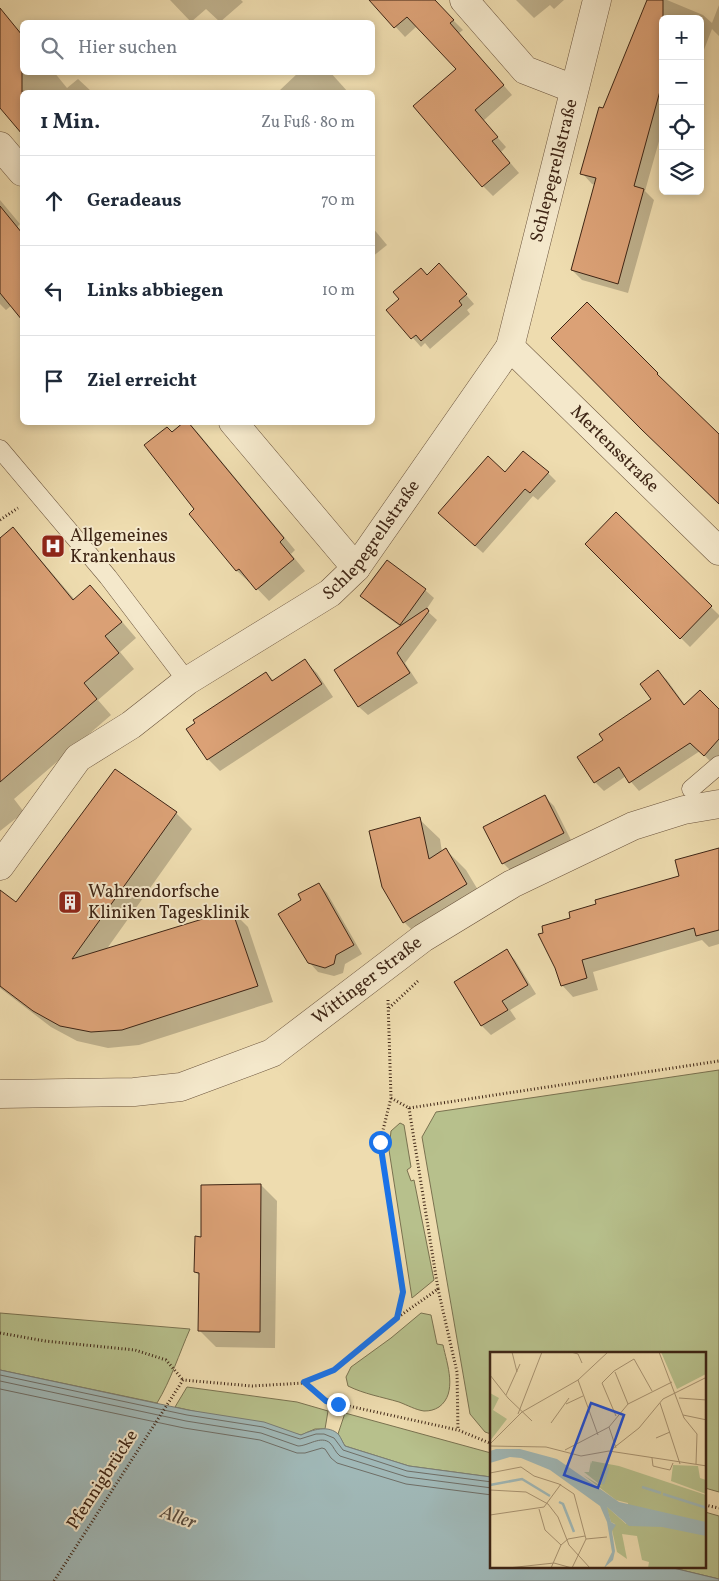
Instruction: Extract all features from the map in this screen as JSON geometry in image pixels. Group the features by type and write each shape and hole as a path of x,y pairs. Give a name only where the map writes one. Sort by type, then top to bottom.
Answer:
{"street":[{"name":"Schlepegrellstraße","path":"464,0 525,70 574,89"},
{"name":"Schlepegrellstraße","path":"0,866 78,758 131,725 187,680 330,593 356,568 510,346 597,0"},
{"path":"0,146 20,170"},
{"name":"Mertensstraße","path":"510,346 719,551"},
{"path":"236,425 356,568"},
{"name":"Wittinger Straße","path":"0,1094 134,1092 181,1086 272,1053 423,938 512,884 633,826 684,810 719,804"}],"lane":[{"path":"0,449 108,577 187,680"},
{"path":"691,789 719,765"}],"path":[{"path":"0,520 24,505"},
{"path":"389,1008 391,1098 380,1142 403,1292 397,1318"},
{"path":"391,1098 409,1108 719,1060"},
{"path":"409,1108 438,1289 457,1372 458,1430"},
{"path":"0,1333 45,1341 135,1350 166,1360 183,1380 252,1386 304,1382 334,1370 397,1318 438,1289"},
{"name":"Pfennigbrücke","path":"54,1581 183,1380"},
{"path":"304,1382 326,1401 458,1430 490,1443"},
{"path":"706,1505 719,1508"}],"green space":[{"path":"719,1070 719,1492 706,1488 706,1352 490,1352 490,1434 485,1432 470,1414 422,1137 436,1112"},
{"path":"400,1123 404,1125 411,1167 407,1170 411,1181 414,1180 434,1280 412,1298 389,1150 391,1131"},
{"path":"0,1313 190,1329 171,1376 157,1403 0,1370"},
{"path":"421,1313 431,1315 437,1344 443,1345 449,1369 450,1386 448,1394 445,1401 439,1407 430,1411 415,1409 348,1386 346,1377 351,1367"},
{"path":"187,1387 297,1402 328,1411 325,1429 315,1429 301,1435 175,1407"},
{"path":"345,1413 490,1453 490,1477 409,1466 345,1446 338,1434"},
{"path":"706,1512 719,1516 719,1579 673,1568 706,1568"}],"water":[{"name":"Aller","path":"0,1370 188,1410 264,1422 301,1435 315,1430 330,1430 339,1435 345,1446 409,1466 490,1477 490,1568 673,1568 719,1579 719,1581 0,1581"}],"building":[{"path":"369,0 435,0 454,20 450,23 504,85 475,110 498,137 492,141 510,163 482,187 413,106 456,69 407,17 394,28"},
{"path":"647,0 663,0 663,15 659,15 659,95 634,186 644,189 618,284 571,270 596,178 580,174 599,107 603,108"},
{"path":"0,8 20,33 22,90 20,90 20,132 0,108"},
{"path":"0,206 20,231 20,318 0,293"},
{"path":"439,263 467,294 459,301 462,305 421,341 416,335 411,339 386,310 399,299 393,292 421,268 427,275"},
{"path":"587,302 719,434 719,504 551,338"},
{"path":"180,425 190,425 284,538 280,542 294,559 256,590 239,569 236,571 189,514 194,509 144,445 167,427 172,432"},
{"path":"523,451 549,472 530,493 525,489 475,546 438,513 488,456 505,472"},
{"path":"616,512 712,606 680,639 585,544"},
{"path":"13,527 73,600 90,585 122,622 105,636 119,653 84,683 97,699 0,782 0,538"},
{"path":"387,560 426,589 400,625 360,596"},
{"path":"427,608 429,611 397,653 410,673 358,707 334,670"},
{"path":"305,659 322,684 207,760 186,729 195,723 193,720 266,672 272,681"},
{"path":"658,670 684,705 700,690 719,709 719,739 704,756 690,743 629,783 619,767 594,783 577,757 603,740 599,734 651,699 640,684"},
{"name":"Wahrendorfsche Kliniken Tagesklinik","path":"115,769 177,812 72,959 232,910 258,986 122,1030 91,1032 60,1026 33,1011 0,986 0,890 16,902"},
{"path":"545,795 564,833 502,864 483,827"},
{"path":"420,817 429,859 446,848 467,884 403,923 382,887 369,831"},
{"path":"719,848 719,930 696,936 694,928 582,960 587,978 561,986 555,968 538,934 543,933 542,926 570,918 569,912 596,904 595,900 679,876 675,860"},
{"path":"319,883 354,945 336,955 334,964 325,968 308,963 278,914 301,900 298,894"},
{"path":"507,949 528,985 502,1001 508,1010 481,1026 454,982"},
{"path":"261,1184 260,1332 198,1331 199,1273 194,1272 195,1236 201,1237 201,1185"}],"place":[{"name":"Allgemeines Krankenhaus","path":"53,546"},
{"name":"Wahrendorfsche Kliniken Tagesklinik","path":"70,902"}],"route":[{"path":"338,1404 326,1401 304,1382 334,1370 397,1318 403,1292 380,1142"}]}
